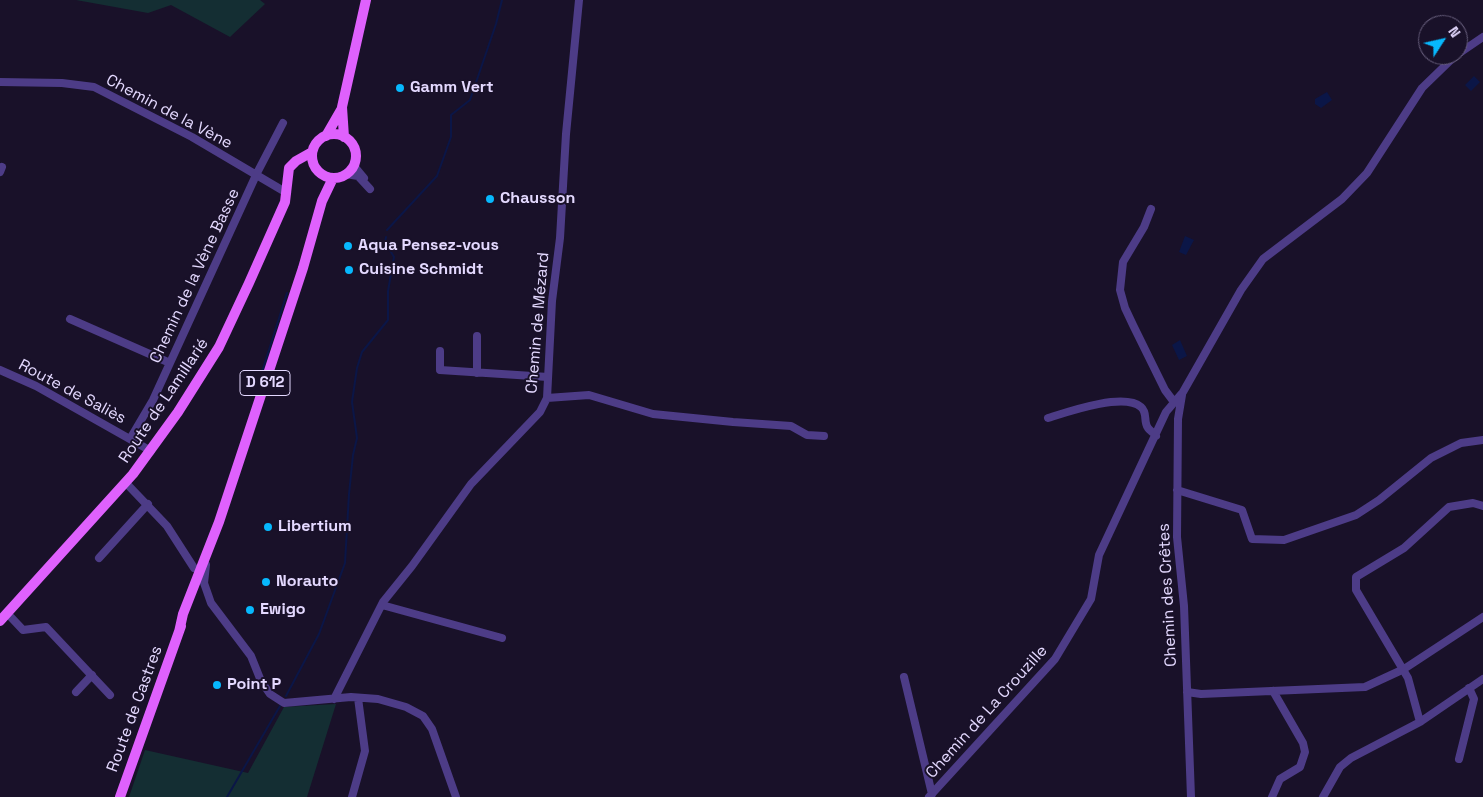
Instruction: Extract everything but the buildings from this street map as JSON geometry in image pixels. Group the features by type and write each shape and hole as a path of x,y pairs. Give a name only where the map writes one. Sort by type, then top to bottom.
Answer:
{"main road":[{"path":"294,163 312,152 318,141 326,136 342,107 366,0"},
{"path":"294,163 317,170 333,178 346,174 354,166 356,153 353,146 344,137 342,107"},
{"path":"326,136 344,137"},
{"path":"312,152 317,170"},
{"name":"Route de Lamillarié","path":"0,621 126,483 151,451 219,347 287,193 287,172 294,163"},
{"name":"Route de Castres","path":"294,295 318,199 317,170"},
{"name":"Route de Castres","path":"120,797 210,544 307,257 322,201 333,178"}],"street":[{"name":"Chemin de Mézard","path":"334,699 382,605 471,484 540,412 547,398 552,301 560,238 566,134 579,0"},
{"path":"1468,47 1483,37"},
{"path":"1183,392 1241,290 1263,259 1342,199 1367,173 1422,88 1446,65"},
{"name":"Chemin de la Vène","path":"0,82 62,83 94,87 192,137 287,193"},
{"name":"Chemin de la Vène Basse","path":"130,439 153,400 256,176 283,123"},
{"path":"346,174 358,176 370,189 354,166"},
{"path":"1151,208 1144,227 1124,262 1120,290 1125,308 1165,390 1175,401"},
{"path":"70,319 170,362"},
{"path":"476,373 477,336"},
{"path":"440,351 440,370 548,377"},
{"name":"Route de Saliès","path":"0,370 36,386 151,451"},
{"name":"Chemin de La Crouzille","path":"931,795 1056,659 1091,599 1099,555 1166,412 1183,392"},
{"name":"Chemin des Crêtes","path":"1183,392 1178,418 1177,537 1184,606 1191,797"},
{"path":"547,398 589,395 653,414 791,426 807,435 824,436"},
{"path":"1048,418 1091,405 1129,402 1140,406 1145,412 1148,429 1156,436"},
{"path":"1177,490 1242,510 1252,539 1284,540 1356,515 1379,500 1431,458 1461,443 1483,440"},
{"path":"126,483 148,504 175,537 194,568"},
{"path":"1420,722 1404,669 1393,655 1356,590 1356,577 1404,548 1449,507 1473,503 1483,506"},
{"path":"99,558 148,504"},
{"path":"210,544 204,583 210,602"},
{"path":"196,583 197,591 210,602 251,656 261,681 270,694 284,703 334,699 378,699 406,706 423,716 432,729 456,797"},
{"path":"382,605 502,638"},
{"path":"7,613 23,630 46,627 110,695"},
{"path":"1187,692 1201,694 1365,687 1404,669 1483,617"},
{"path":"76,692 92,676"},
{"path":"904,677 931,795"},
{"path":"1323,797 1340,767 1351,758 1420,722 1483,679"},
{"path":"1459,759 1474,699 1469,688"},
{"path":"1272,797 1280,779 1300,767 1305,752 1302,743 1273,691"},
{"path":"352,797 365,751 358,698"}],"green space":[{"path":"76,0 260,0 265,4 230,37 171,5 148,13"},
{"path":"336,704 307,797 129,797 145,750 248,773 284,707"}],"shaded area":[{"path":"1474,76 1480,82 1471,91 1465,85"},
{"path":"1327,92 1332,100 1321,108 1315,104 1315,99"},
{"path":"1185,236 1194,240 1186,255 1179,252"},
{"path":"1180,340 1187,356 1179,360 1172,345"}],"waterway":[{"path":"387,230 437,176 451,137 451,115 470,100 496,24 502,0"},
{"path":"286,696 319,634 345,563 349,494 353,455 357,438 352,402 357,368 362,352 388,320 388,291 394,257 385,242 386,237"},
{"path":"255,394 287,293"},
{"path":"227,797 280,706"}],"place":[{"name":"Gamm Vert","path":"400,88"},
{"name":"Chausson","path":"490,199"},
{"name":"Aqua Pensez-vous","path":"348,246"},
{"name":"Cuisine Schmidt","path":"349,270"},
{"name":"Libertium","path":"268,527"},
{"name":"Norauto","path":"266,582"},
{"name":"Ewigo","path":"250,610"},
{"name":"Point P","path":"217,685"}]}
